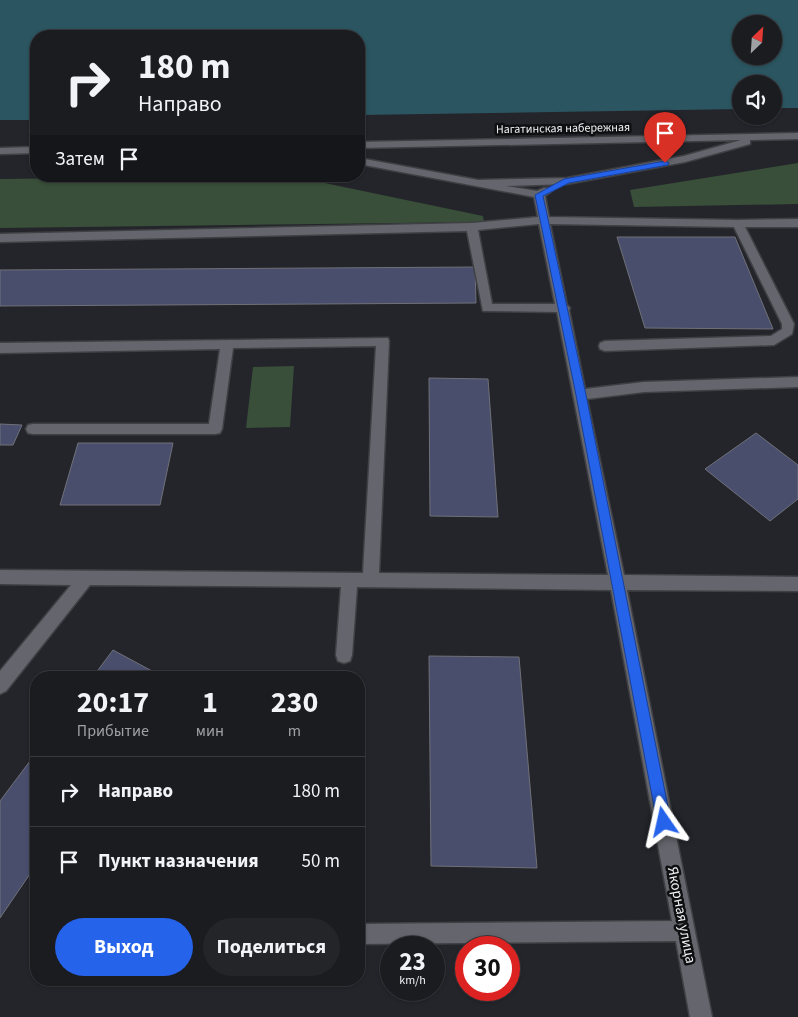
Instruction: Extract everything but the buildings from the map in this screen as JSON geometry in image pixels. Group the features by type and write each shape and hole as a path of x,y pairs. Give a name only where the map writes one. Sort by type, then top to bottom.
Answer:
{"street":[{"path":"479,183 567,181 685,159 767,136"},
{"name":"Нагатинская набережная","path":"365,145 798,136"},
{"path":"663,138 684,148 685,159"},
{"path":"365,148 379,145"},
{"path":"0,151 30,150"},
{"path":"365,162 539,195 567,181"},
{"name":"Якорная улица","path":"539,195 564,308 701,1017"},
{"path":"0,238 472,227 545,220 738,224 798,223"},
{"path":"605,346 774,340 788,331 788,324 738,224"},
{"path":"472,227 487,308 564,308"},
{"path":"0,348 383,341 371,581"},
{"path":"33,429 214,429 227,344"},
{"path":"581,395 644,387 798,382"},
{"path":"0,577 798,584"},
{"path":"0,685 85,579"},
{"path":"344,655 350,581"},
{"path":"365,934 685,931"}],"green space":[{"path":"798,163 798,204 634,207 630,190"},
{"path":"0,179 30,179 30,182 320,182 483,216 484,222 0,228"},
{"path":"294,366 290,427 246,428 253,367"}],"water":[{"path":"0,0 798,0 798,108 782,108 782,75 732,75 732,109 365,115 365,30 30,30 30,120 0,120"}],"route":[{"path":"664,822 564,308 539,195 567,181 665,163"}]}
